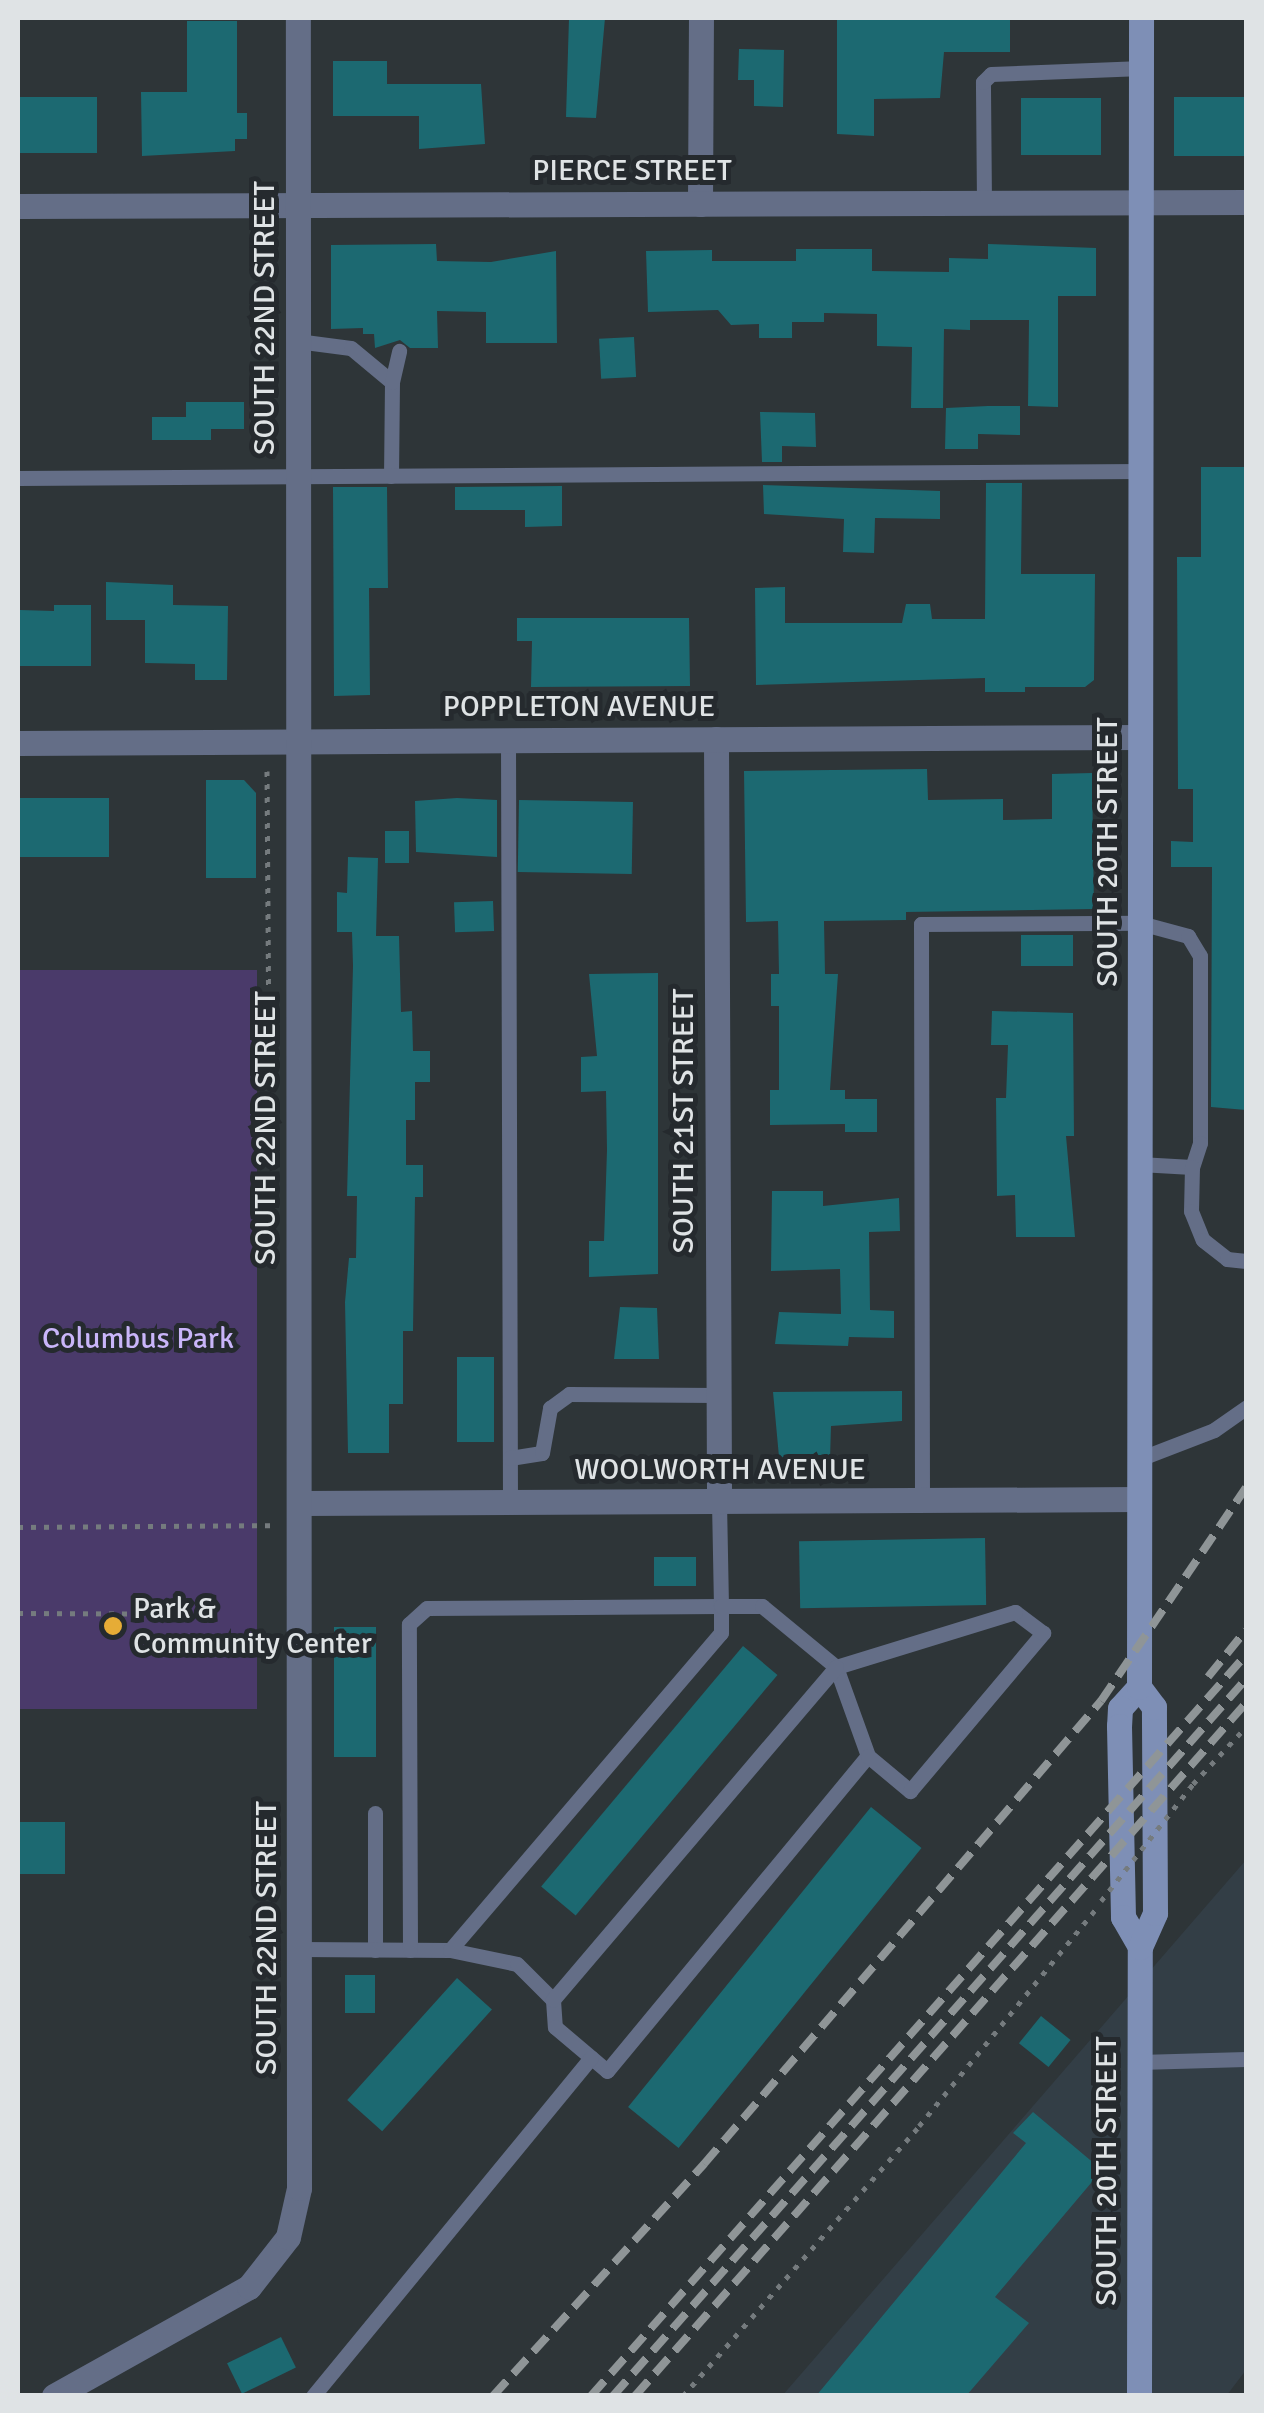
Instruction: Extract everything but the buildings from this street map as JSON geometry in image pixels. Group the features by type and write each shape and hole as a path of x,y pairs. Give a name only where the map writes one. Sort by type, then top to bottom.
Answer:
{"street":[{"name":"SOUTH 22ND STREET","path":"54,2396 249,2287 288,2237 298,2188 298,18"},
{"path":"700,18 700,204"},
{"name":"SOUTH 20TH STREET","path":"1139,2396 1140,1947 1122,1917 1120,1708 1139,1687 1141,18"},
{"name":"PIERCE STREET","path":"18,206 1246,202"},
{"name":"POPPLETON AVENUE","path":"18,743 1140,736"},
{"name":"SOUTH 21ST STREET","path":"716,740 719,1502"},
{"name":"WOOLWORTH AVENUE","path":"301,1503 1139,1499"}],"lane":[{"path":"984,203 983,82 1012,68 1142,68"},
{"path":"297,341 351,348 392,382"},
{"path":"392,476 392,382 399,351"},
{"path":"18,478 1142,472"},
{"path":"508,740 510,1504"},
{"path":"922,1501 922,924 1140,924 1188,936 1200,956 1200,1143 1192,1167 1191,1211 1203,1240 1227,1259 1246,1261"},
{"path":"1140,1164 1192,1167"},
{"path":"510,1458 542,1453 550,1408 569,1394 718,1395"},
{"path":"1139,1459 1214,1430 1246,1408"},
{"path":"450,1950 721,1632 719,1502"},
{"path":"410,1950 409,1624 427,1608 762,1606 836,1666 868,1756 910,1792 1043,1632 1015,1612 836,1666 552,2000"},
{"path":"299,1950 450,1950 517,1964 552,2000 555,2027 607,2071 868,1756"},
{"path":"374,1813 374,1950"},
{"path":"313,2396 591,2058"},
{"path":"1139,2062 1246,2059"}],"path":[{"path":"18,1527 273,1526"},
{"path":"18,1613 182,1614"},
{"path":"683,2396 919,2126 1192,1784 1246,1726"}],"shaded area":[{"path":"1246,1860 1246,2370 1227,2395 782,2396"}],"green space":[{"name":"Columbus Park","path":"18,970 257,970 257,1709 18,1709"}],"railway":[{"path":"493,2396 704,2164 1101,1701 1246,1488"},
{"path":"1208,1677 1246,1630"},
{"path":"591,2396 1246,1655"},
{"path":"613,2396 1246,1679"},
{"path":"635,2396 1246,1703"}],"place":[{"name":"Park & Community Center","path":"113,1626"}]}
